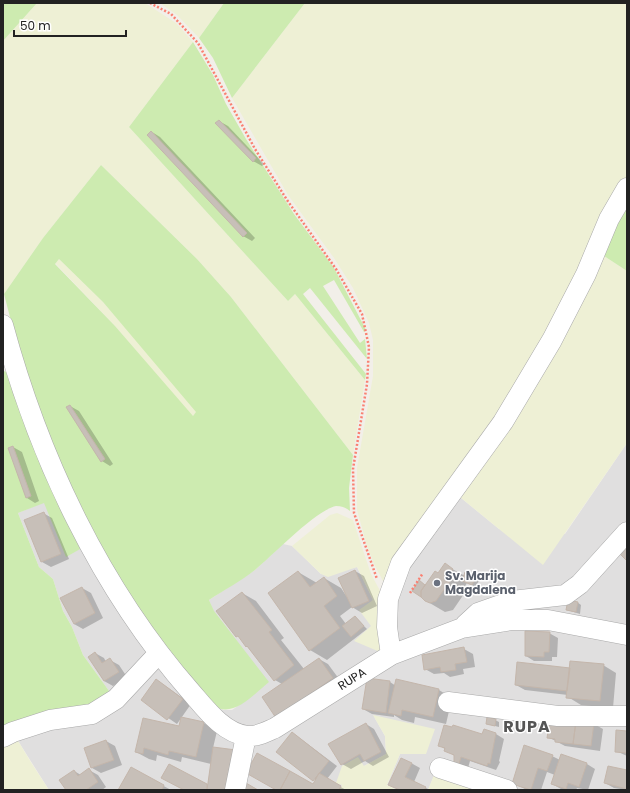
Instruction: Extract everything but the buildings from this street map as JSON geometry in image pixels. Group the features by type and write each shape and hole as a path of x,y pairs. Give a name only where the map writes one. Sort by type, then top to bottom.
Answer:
{"street":[{"path":"391,655 387,627 388,600 402,563 503,422 552,340 586,274 609,219 627,188"},
{"path":"3,325 15,371 39,436 86,538 128,612 158,653 210,714 233,731 246,736 235,790"},
{"name":"RUPA","path":"462,628 478,613 512,601 565,595 580,584 627,532"},
{"name":"RUPA","path":"246,736 260,735 275,728 391,655 462,628 512,620 548,620 627,635"},
{"path":"3,737 13,732 50,720 92,714 116,699 158,653"},
{"path":"448,702 558,716 627,716"},
{"path":"440,768 507,790"}],"path":[{"path":"150,3 171,14 198,43 255,150 287,200 336,269 362,314 369,347 367,384 353,469 354,513 372,567 388,600"}],"shaded area":[{"path":"627,443 627,790 495,790 436,771 428,790 397,790 387,785 400,754 373,715 385,736 386,754 364,766 342,785 340,790 49,790 15,736 112,695 83,655 72,627 63,611 53,579 39,567 18,513 44,502 223,710 232,710 248,699 209,600 255,570 283,544 292,546 321,574 357,567 373,600 371,626 380,652 385,600 455,493 499,529 565,534"}],"green space":[{"path":"3,3 37,3 3,41"},
{"path":"37,3 145,3 176,23 193,42 129,127 288,301 295,294 365,380 353,455 231,297 197,259 101,165 43,238 4,294 3,41"},
{"path":"160,3 224,3 199,38 177,15"},
{"path":"224,3 305,3 232,98 213,58 199,38"},
{"path":"305,3 627,3 627,182 579,284 389,585 383,581 374,564 367,546 357,510 357,468 373,376 373,340 369,323 353,288 334,258 288,195 232,98"},
{"path":"193,42 213,75 226,104 246,139 294,214 334,268 366,330 364,332 334,280 323,286 360,343 365,339 367,359 310,288 303,294 366,374 365,380 295,294 288,301 129,127"},
{"path":"101,165 197,259 231,297 353,455 349,488 350,511 340,506 327,509 294,534 255,570 209,600 214,611 269,682 251,698 237,707 222,709 215,707 164,649 132,600 108,559 65,474 31,385 16,340 4,294 43,238","holes":["59,259 103,302 196,412 193,416 115,326 55,264"]},
{"path":"627,193 627,271 598,252"},
{"path":"598,252 627,271 627,443 543,565 455,493"},
{"path":"59,259 103,302 197,412 192,417 115,326 55,263"},
{"path":"3,371 8,372 82,548 66,557 44,503 18,513 39,567 53,579 63,611 72,627 83,655 112,695 105,701 3,729"},
{"path":"337,513 353,520 371,574 385,600 380,652 354,641 371,626 359,610 373,600 357,567 328,577 321,574 292,546 330,515"},
{"path":"373,715 435,729 426,754 400,754 387,785 397,790 340,790 342,785 336,783 342,766 358,757 364,766 386,754 385,736"},
{"path":"15,736 49,790 3,790 3,741"},
{"path":"436,770 495,790 428,790"}],"place":[{"name":"Sv. Marija Magdalena","path":"437,583"}],"district":[{"name":"RUPA","path":"527,726"}]}
